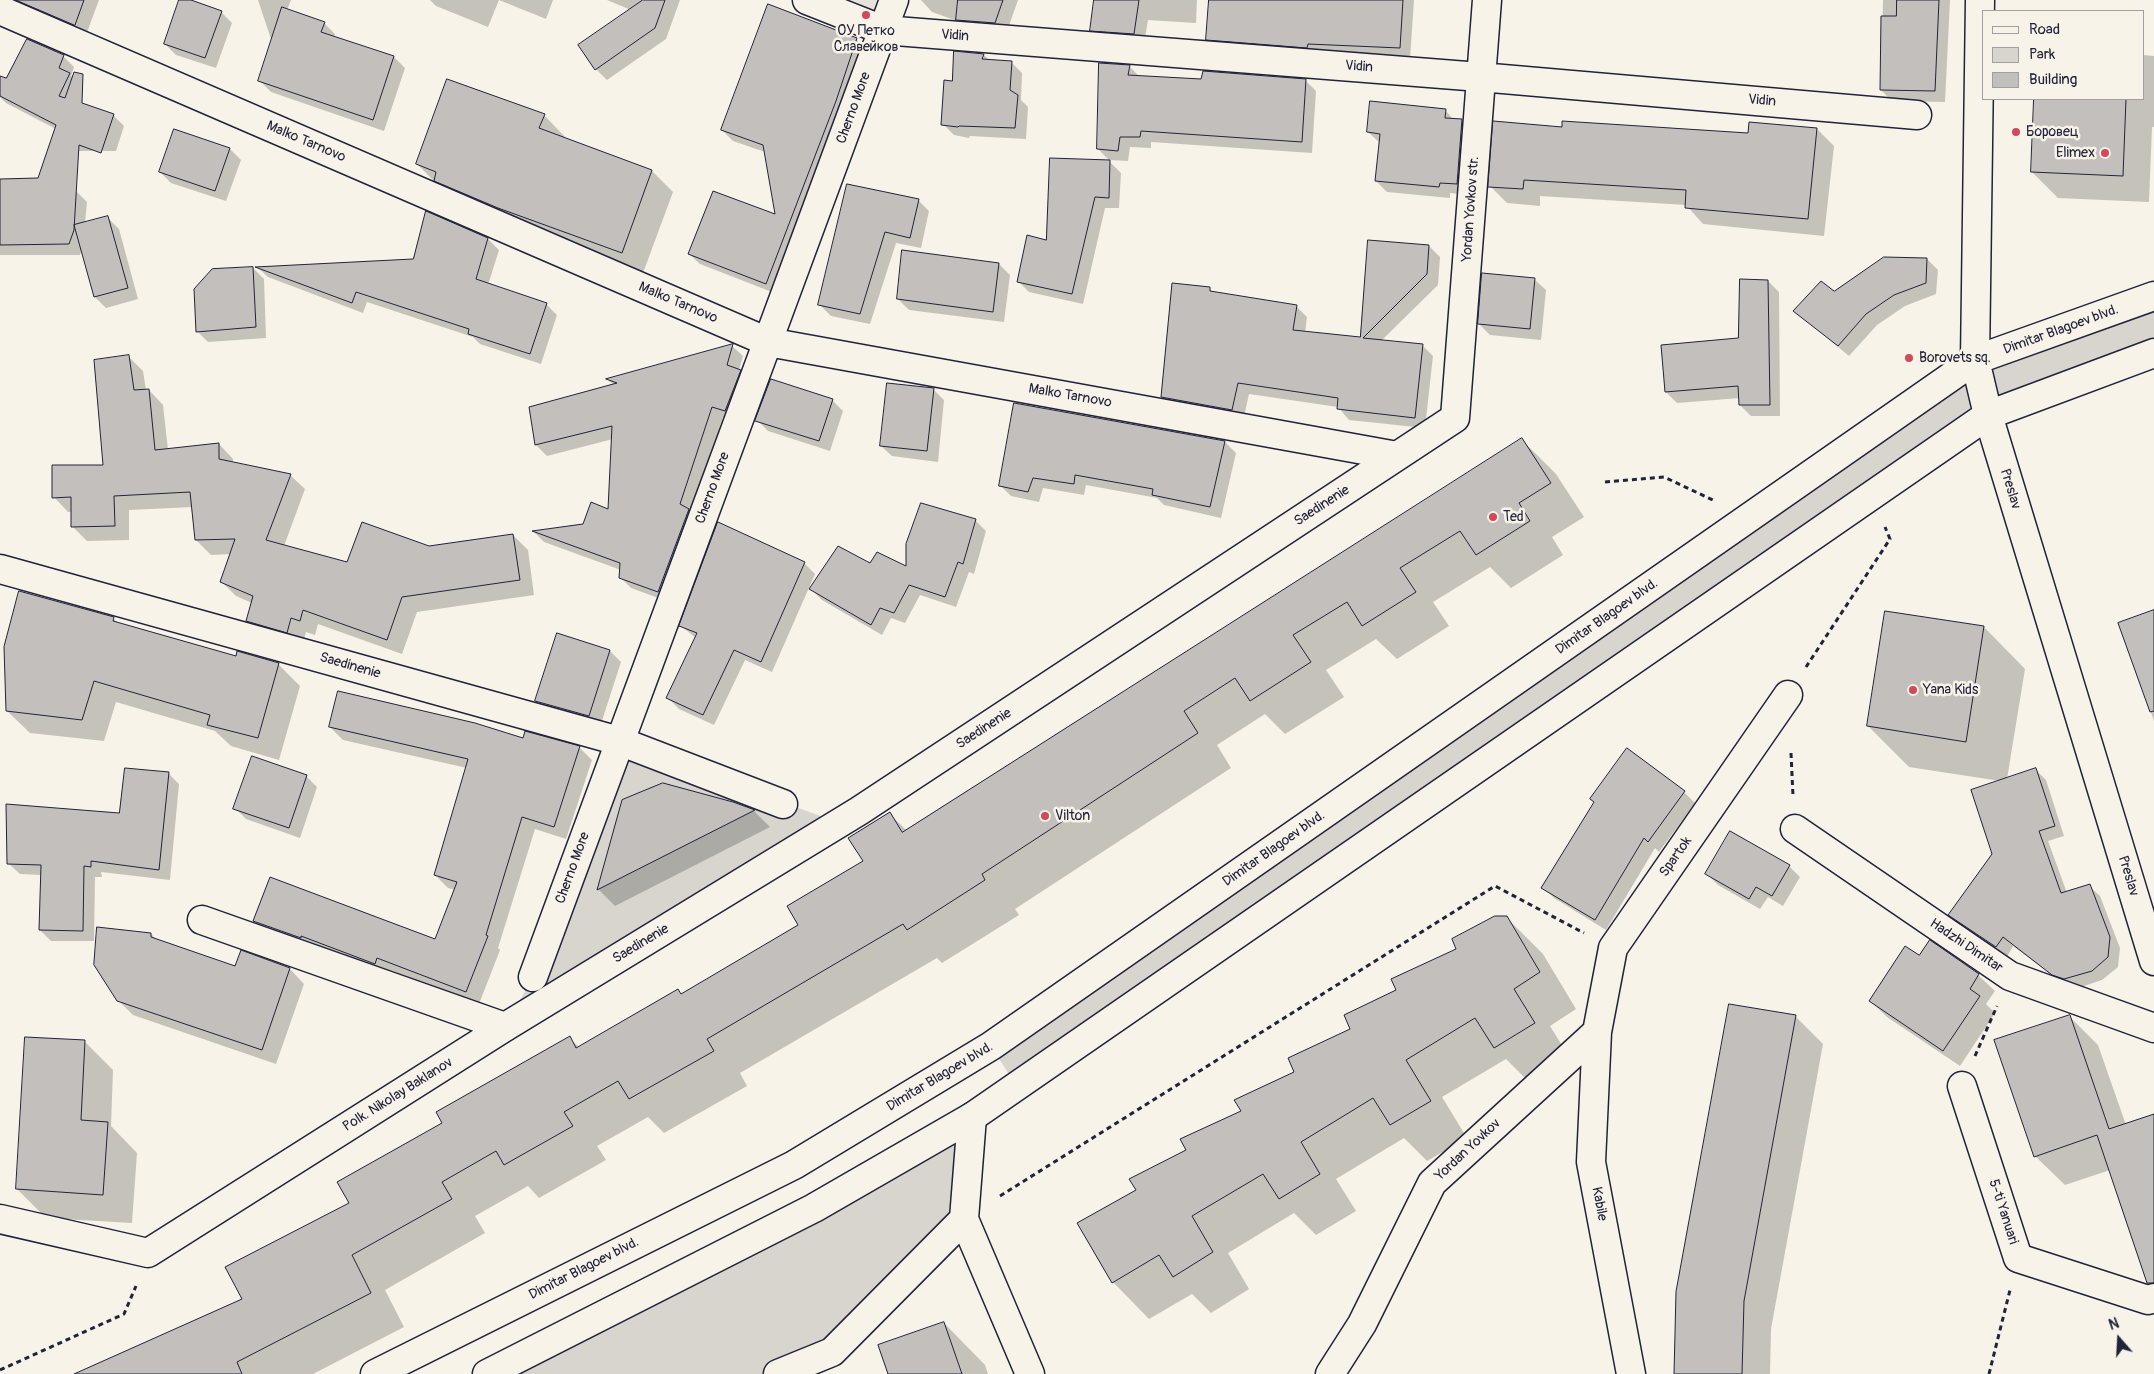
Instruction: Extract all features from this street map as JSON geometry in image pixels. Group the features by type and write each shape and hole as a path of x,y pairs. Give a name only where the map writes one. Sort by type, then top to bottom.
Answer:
{"street":[{"name":"Vidin","path":"806,0 882,30 1480,77 1916,115"},
{"name":"Cherno More","path":"533,977 894,0"},
{"name":"Yordan Yovkov str.","path":"1455,418 1487,0"},
{"name":"Preslav","path":"1980,0 1975,360 1988,415 2154,961"},
{"name":"Malko Tarnovo","path":"0,10 768,342 1397,456"},
{"name":"Dimitar Blagoev blvd.","path":"375,1374 794,1165 991,1046 1975,360 2154,296"},
{"path":"487,1374 814,1208 972,1117 1988,415 2154,353"},
{"name":"Saedinenie","path":"505,1027 859,811 1455,418"},
{"name":"Saedinenie","path":"0,569 619,741 782,804"},
{"name":"Spartok","path":"1597,1032 1613,948 1788,695"},
{"name":"Hadzhi Dimitar","path":"1795,829 2010,976 2154,1028"},
{"path":"202,920 505,1027"},
{"name":"Polk. Nikolay Baklanov","path":"148,1253 505,1027"},
{"name":"Yordan Yovkov","path":"1330,1374 1362,1324 1432,1183 1597,1032"},
{"name":"Kabile","path":"1597,1032 1591,1162 1631,1374"},
{"name":"5-ti Yanuari","path":"1962,1086 2018,1258 2148,1300 2154,1298"},
{"path":"972,1117 964,1219 1030,1374"},
{"path":"0,1219 148,1253"},
{"path":"778,1374 832,1352 964,1219"}],"path":[{"path":"1605,482 1664,477 1749,517"},
{"path":"1795,829 1788,695 1890,539 1872,496"},
{"path":"964,1219 1495,886 1613,948"},
{"path":"1962,1086 2010,976"},
{"path":"0,1370 124,1314 148,1253"},
{"path":"1989,1374 2018,1258"}],"shaded area":[{"name":"ОУ Петко Славейков","path":"807,0 894,0 883,30"}],"green space":[{"path":"2154,296 2154,353 1988,415 1017,1087 991,1046 1975,360"},
{"path":"619,741 839,823 505,1027 533,977"},
{"path":"972,1117 964,1219 832,1352 778,1374 487,1374"}],"building":[{"path":"16,0 84,0 75,25"},
{"path":"179,0 191,0 222,11 205,58 164,44"},
{"path":"643,0 665,0 655,28 595,70 578,45"},
{"path":"958,0 1003,0 995,23 956,20"},
{"path":"1094,0 1139,0 1134,34 1090,31"},
{"path":"1209,0 1403,0 1400,48 1308,44 1307,48 1206,40"},
{"path":"1897,0 1939,0 1935,91 1880,90 1881,16 1896,16"},
{"path":"768,4 857,38 836,101 766,284 688,254 713,191 775,214 763,145 721,130"},
{"path":"282,7 325,22 321,32 394,56 373,120 258,81"},
{"path":"27,39 64,55 59,68 70,73 59,96 65,98 74,72 83,74 82,103 114,114 101,153 79,145 74,230 69,244 0,245 0,179 38,178 56,125 0,96 0,76 6,78"},
{"path":"954,51 984,54 982,59 1012,61 1010,90 1018,95 1015,128 941,125 944,80 952,81"},
{"path":"1099,63 1130,65 1128,75 1201,79 1203,71 1306,79 1302,142 1141,131 1140,137 1120,137 1118,151 1097,149"},
{"path":"447,79 545,114 539,128 652,170 622,253 498,208 434,181 436,172 416,164"},
{"path":"2034,100 2126,100 2123,176 2031,172"},
{"path":"1370,101 1446,109 1445,118 1462,119 1457,184 1440,183 1439,187 1375,181 1380,134 1367,132"},
{"path":"1493,121 1562,127 1562,121 1748,133 1749,122 1817,128 1808,219 1685,208 1686,190 1524,180 1523,189 1488,187"},
{"path":"174,129 230,148 215,191 159,172"},
{"path":"1050,158 1110,160 1109,198 1095,197 1072,294 1017,282 1027,235 1046,240"},
{"path":"847,184 919,199 910,238 885,232 860,314 818,305"},
{"path":"426,211 488,238 476,279 547,303 530,354 468,334 469,329 356,292 352,303 255,267 413,259"},
{"path":"108,216 128,288 94,297 74,225"},
{"path":"1368,240 1429,245 1427,274 1363,338 1423,344 1415,418 1337,409 1338,398 1238,383 1232,410 1161,397 1172,283 1210,287 1210,291 1297,305 1293,330 1360,337"},
{"path":"902,250 999,263 993,312 897,299"},
{"path":"1884,257 1927,258 1926,283 1894,295 1866,314 1838,346 1793,311 1821,281 1834,291"},
{"path":"253,267 256,327 196,332 194,289 212,269"},
{"path":"1482,273 1535,278 1530,329 1478,324"},
{"path":"1740,279 1768,280 1770,405 1739,405 1738,386 1665,392 1661,345 1738,338"},
{"path":"733,344 727,365 741,370 725,411 712,407 680,504 689,509 658,592 619,578 620,563 532,531 583,524 591,502 608,509 612,426 535,445 529,407 617,383 606,379"},
{"path":"129,355 134,390 149,389 155,450 219,443 219,459 291,474 266,540 347,562 362,522 429,546 513,534 520,580 402,597 387,640 303,610 300,621 291,618 287,633 246,621 253,596 220,582 235,539 195,540 190,492 114,496 115,526 71,527 71,497 52,498 52,465 103,465 94,360"},
{"path":"771,379 833,399 819,441 755,421"},
{"path":"887,383 934,388 927,451 880,446"},
{"path":"1014,403 1225,441 1210,507 1152,495 1153,489 1075,475 1074,484 1033,478 1028,492 999,486"},
{"path":"1522,438 1551,483 1519,503 1530,521 1476,555 1460,531 1400,568 1416,592 1362,626 1347,602 1293,635 1311,662 1250,701 1235,678 1184,711 1198,733 982,874 985,880 907,930 903,924 707,1039 714,1051 629,1099 618,1081 564,1112 573,1126 504,1165 496,1151 442,1182 452,1199 352,1255 371,1293 237,1362 242,1374 74,1374 242,1299 225,1267 349,1203 337,1182 442,1123 436,1112 570,1036 576,1048 678,989 681,994 798,925 787,906 863,861 848,838 890,812 902,832"},
{"path":"921,503 976,519 963,564 958,562 945,597 909,585 894,613 880,608 871,625 809,589 838,546 870,563 877,552 906,566 906,544"},
{"path":"718,522 805,562 761,662 734,650 703,715 666,698 697,633 679,626"},
{"path":"19,591 114,617 113,621 236,656 237,651 279,663 258,738 207,725 210,715 94,681 82,720 6,711 4,647"},
{"path":"2154,610 2154,711 2150,712 2118,623"},
{"path":"1885,611 1984,626 1966,742 1867,726"},
{"path":"557,633 610,650 589,716 535,701"},
{"path":"338,691 475,723 523,738 525,731 580,746 554,827 522,817 486,935 488,936 466,992 377,958 375,964 301,936 301,938 253,921 270,877 435,939 457,882 434,875 468,759 329,727"},
{"path":"1627,748 1685,791 1648,842 1644,838 1595,920 1541,888 1594,802 1590,799"},
{"path":"252,756 307,775 289,828 233,809"},
{"path":"125,768 169,772 159,870 91,861 91,867 84,866 83,931 39,930 41,865 7,864 6,804 119,813"},
{"path":"2036,768 2055,826 2039,831 2061,893 2090,884 2110,937 2108,957 2092,971 2064,979 2052,975 2003,937 1996,947 1948,915 1992,854 1971,790"},
{"path":"663,783 755,810 597,890 622,800"},
{"path":"1730,831 1790,865 1772,896 1756,887 1749,899 1705,874"},
{"path":"1495,916 1507,916 1540,972 1514,989 1535,1023 1494,1048 1475,1018 1406,1060 1431,1101 1390,1125 1373,1098 1301,1142 1320,1174 1279,1199 1263,1174 1192,1216 1213,1252 1173,1277 1159,1255 1112,1283 1077,1223 1136,1190 1129,1179 1186,1150 1180,1139 1241,1111 1234,1100 1294,1072 1288,1058 1350,1029 1344,1015 1396,990 1391,979 1456,949 1452,939"},
{"path":"97,927 151,933 151,937 235,966 241,950 290,968 262,1050 117,1001 94,965"},
{"path":"1930,940 1979,974 1970,989 1980,996 1943,1051 1869,1001 1905,946 1919,955"},
{"path":"1729,1004 1796,1015 1744,1301 1742,1374 1674,1374 1676,1292"},
{"path":"2070,1015 2109,1129 2154,1114 2154,1283 2147,1283 2097,1135 2034,1157 1994,1040"},
{"path":"25,1037 85,1040 81,1120 108,1122 103,1195 16,1189"},
{"path":"944,1322 962,1374 888,1374 878,1345"}],"place":[{"name":"ОУ Петко Славейков","path":"866,15"},
{"name":"Боровец","path":"2016,132"},
{"name":"Elimex","path":"2105,153"},
{"name":"Borovets sq.","path":"1909,358"},
{"name":"Ted","path":"1493,517"},
{"name":"Yana Kids","path":"1913,690"},
{"name":"Vilton","path":"1045,816"}]}
